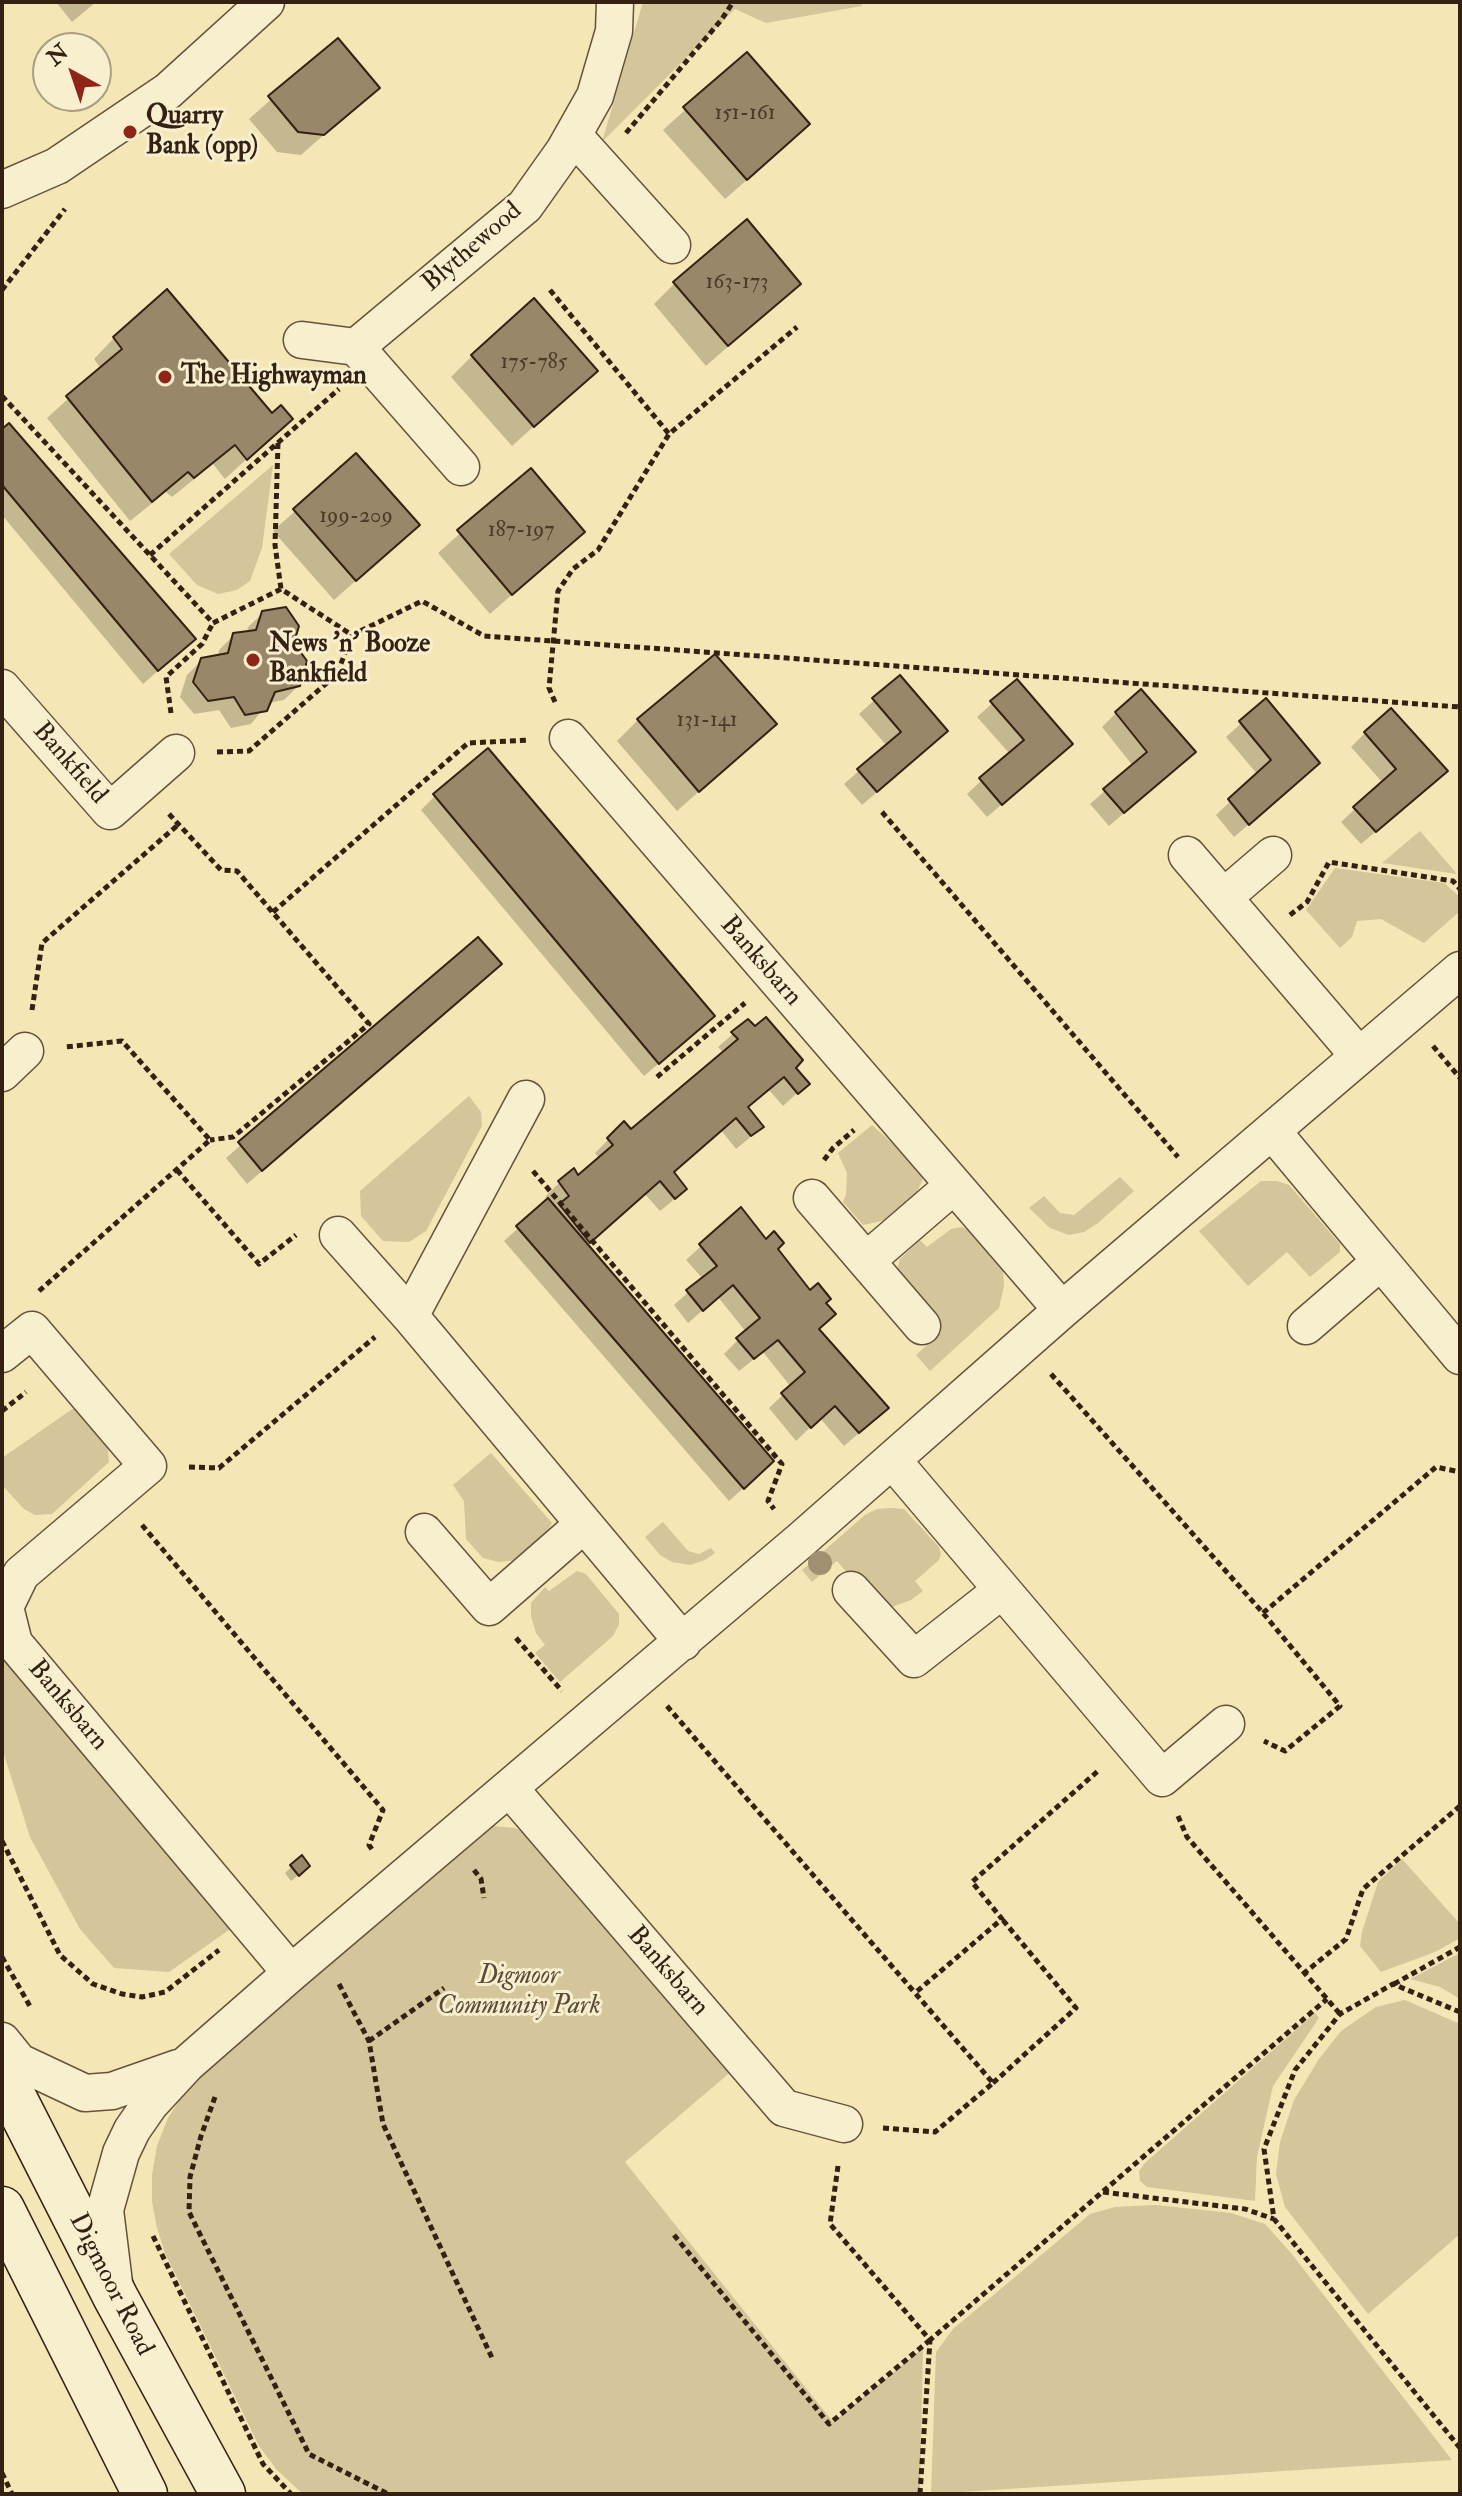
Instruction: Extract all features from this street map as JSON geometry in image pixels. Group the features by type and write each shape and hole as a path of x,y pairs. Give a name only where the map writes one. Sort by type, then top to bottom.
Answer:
{"street":[{"path":"2,190 57,166 168,91 266,2"},
{"name":"Blythewood","path":"363,354 525,206 595,96 614,31 615,2"},
{"path":"573,135 672,245"},
{"path":"302,340 363,354 461,467"},
{"name":"Bankfield","path":"2,688 110,811 176,753"},
{"name":"Banksbarn","path":"568,738 1062,1310"},
{"path":"1187,855 1359,1056"},
{"path":"1224,897 1273,855"},
{"path":"116,2298 105,2210 121,2153 150,2104 187,2064 683,1642 1204,1187 1460,970"},
{"path":"410,1316 526,1099"},
{"path":"1272,1131 1460,1356"},
{"path":"866,1261 953,1186"},
{"path":"812,1198 922,1326"},
{"path":"338,1235 410,1316 683,1642"},
{"path":"1306,1326 1380,1262"},
{"path":"2,1354 32,1330 148,1466"},
{"path":"893,1461 1162,1778 1226,1724"},
{"name":"Banksbarn","path":"148,1466 21,1574 5,1607 14,1643 291,1973"},
{"path":"424,1532 489,1607 584,1524"},
{"path":"851,1590 914,1659 1002,1590"},
{"name":"Banksbarn","path":"510,1789 784,2108 844,2124"},
{"path":"2,2041 19,2062 85,2093 112,2091 187,2064"},
{"name":"Digmoor Road","path":"2,2074 116,2298 223,2494"},
{"path":"2,2209 145,2494"}],"path":[{"path":"599,164 733,2"},
{"path":"550,290 669,434"},
{"path":"273,912 468,743 568,738 549,688 558,591 573,569 598,550 669,434 797,327"},
{"path":"150,555 278,443 363,354"},
{"path":"2,396 213,623"},
{"path":"278,443 275,545 281,589 352,635"},
{"path":"281,589 213,623 202,644 166,677 176,753 249,751 337,674 352,635 422,601 484,636 1460,707"},
{"path":"32,1330 34,1296 210,1140 233,1137 369,1024 237,871 221,870 142,784"},
{"path":"882,812 1204,1187"},
{"path":"179,824 42,943 14,1062 122,1041 210,1140"},
{"path":"1259,938 1307,902 1329,862 1453,881 1460,889"},
{"path":"657,1077 774,978"},
{"path":"812,1198 817,1170 833,1148 883,1105"},
{"path":"504,1137 782,1464 768,1501 801,1540"},
{"path":"177,1170 259,1264 304,1228 338,1235"},
{"path":"148,1466 219,1468 375,1338 410,1316"},
{"path":"1024,1344 1263,1613 1340,1706 1285,1751 1226,1724"},
{"path":"1263,1613 1436,1467 1460,1472"},
{"path":"116,1493 383,1810 369,1845 397,1883"},
{"path":"489,1607 588,1722"},
{"path":"641,1677 993,2083"},
{"path":"920,2494 930,2340 830,2224 844,2124 935,2132 1076,2008 972,1882 1108,1762 1122,1731"},
{"path":"1162,1778 1187,1837 1340,2014"},
{"path":"1303,1974 1346,1939 1363,1889 1460,1806"},
{"path":"2,1841 60,1955 93,1984 122,1994 142,1997 165,1992 252,1925"},
{"path":"473,1868 481,1879 484,1898"},
{"path":"915,1993 1002,1919"},
{"path":"1460,1947 1340,2014 1295,2070 1264,2149 1274,2219 1460,2448"},
{"path":"2,1957 33,2011"},
{"path":"333,1972 369,2041 383,2124 493,2360"},
{"path":"1393,1984 1460,2012"},
{"path":"369,2041 444,1988"},
{"path":"674,2235 829,2424 1327,1999"},
{"path":"190,2177 189,2212 309,2454 388,2494"},
{"path":"1102,2192 1245,2209 1274,2219"},
{"path":"151,2232 263,2464 291,2494"},
{"path":"2,2473 12,2494"}],"green space":[{"path":"643,2 862,2 862,6 766,23 735,9 602,142"},
{"path":"273,465 262,548 250,581 237,590 218,594 197,585 169,554"},
{"path":"1420,831 1457,874 1382,863"},
{"path":"1335,868 1444,883 1460,897 1460,911 1424,943 1381,919 1357,921 1352,937 1340,948 1306,910"},
{"path":"469,1096 481,1112 482,1126 426,1231 409,1242 383,1241 361,1216 360,1191"},
{"path":"872,1125 902,1152 923,1179 917,1192 886,1220 863,1225 843,1202 847,1173 838,1153"},
{"path":"1120,1177 1134,1191 1084,1232 1069,1235 1050,1228 1029,1208 1044,1196 1060,1213 1074,1215"},
{"path":"1261,1181 1289,1185 1340,1244 1340,1252 1310,1277 1287,1252 1248,1286 1199,1231"},
{"path":"962,1227 970,1231 1003,1271 1004,1286 999,1308 930,1371 916,1355 941,1332 901,1284 898,1267 900,1259 920,1240 927,1247 951,1229"},
{"path":"78,1405 107,1438 109,1462 52,1514 35,1515 24,1509 2,1485 2,1458"},
{"path":"491,1453 552,1523 541,1541 517,1560 499,1562 483,1558 466,1539 464,1501 453,1485"},
{"path":"877,1509 904,1509 939,1547 941,1554 939,1560 915,1581 923,1591 911,1600 892,1607 872,1602 837,1561 812,1582 802,1570 865,1515"},
{"path":"663,1522 688,1551 699,1554 711,1548 715,1553 690,1565 672,1562 660,1555 645,1537"},
{"path":"577,1571 586,1574 619,1614 619,1624 613,1636 560,1682 535,1653 545,1645 536,1633 531,1603 545,1587 549,1591"},
{"path":"2,1650 236,1925 169,1972 114,1968 80,1929 30,1837 2,1748"},
{"name":"Digmoor Community Park","path":"495,1826 515,1828 533,1836 733,2070 625,2162 833,2422 923,2348 920,2494 303,2494 277,2470 259,2446 165,2253 152,2202 152,2175 157,2146 168,2118 184,2093 205,2072 475,1831"},
{"path":"1402,1859 1460,1924 1460,1938 1435,1952 1381,1972 1360,1946 1362,1932 1378,1882"},
{"path":"1460,1953 1460,1999 1440,1987 1410,1979"},
{"path":"1405,2000 1460,2024 1460,2234 1368,2314 1285,2207 1276,2174 1280,2142 1294,2100 1319,2059 1341,2031 1376,2007"},
{"path":"1315,2013 1319,2018 1273,2086 1257,2157 1255,2201 1147,2187 1140,2181 1139,2171 1145,2163"},
{"path":"1156,2205 1231,2213 1265,2224 1452,2460 931,2494 936,2352 953,2329 1090,2214 1115,2207"}],"building":[{"path":"338,38 380,88 324,135 298,132 268,96"},
{"path":"747,52 810,124 747,180 683,107"},
{"path":"747,219 801,284 728,346 673,282"},
{"name":"The Highwayman","path":"167,289 272,413 281,405 293,419 247,460 235,445 194,478 188,472 152,502 66,396 122,349 113,337"},
{"path":"534,298 598,371 534,427 471,355"},
{"path":"9,423 196,639 158,671 2,485 2,429"},
{"path":"356,453 420,525 356,581 293,509"},
{"path":"531,468 585,532 512,595 457,530"},
{"name":"News 'n' Booze Bankfield","path":"286,607 299,626 294,643 307,661 300,686 275,692 267,711 245,715 234,697 208,701 193,682 201,658 228,653 233,633 256,630 262,611"},
{"path":"715,654 777,724 699,792 637,719"},
{"path":"900,675 948,731 877,792 857,769 901,732 872,698"},
{"path":"1017,679 1073,744 1002,805 979,778 1024,740 990,701"},
{"path":"1141,689 1196,752 1124,813 1103,789 1147,752 1115,712"},
{"path":"1266,698 1320,763 1249,825 1228,799 1271,760 1239,721"},
{"path":"1391,708 1448,771 1376,832 1353,807 1396,769 1364,732"},
{"path":"488,748 715,1016 659,1064 433,794"},
{"path":"478,937 502,964 262,1171 238,1142"},
{"path":"766,1017 803,1060 796,1068 810,1084 798,1094 784,1077 748,1107 764,1127 751,1136 736,1118 674,1172 687,1189 675,1199 660,1181 590,1243 559,1204 569,1196 558,1181 574,1168 578,1175 613,1145 607,1138 624,1121 631,1129 738,1039 731,1032 748,1019 755,1026"},
{"path":"548,1198 774,1461 744,1489 516,1226"},
{"path":"741,1207 766,1239 774,1231 784,1243 778,1249 810,1290 818,1283 831,1299 826,1303 836,1314 819,1329 889,1408 859,1433 835,1406 811,1428 781,1393 805,1372 778,1340 754,1359 736,1338 760,1318 733,1285 703,1311 686,1290 717,1266 699,1244"},
{"path":"302,1855 310,1866 299,1876 290,1865"}],"place":[{"name":"Quarry Bank (opp)","path":"130,132"},
{"name":"The Highwayman","path":"165,377"},
{"name":"News 'n' Booze Bankfield","path":"253,660"}]}
